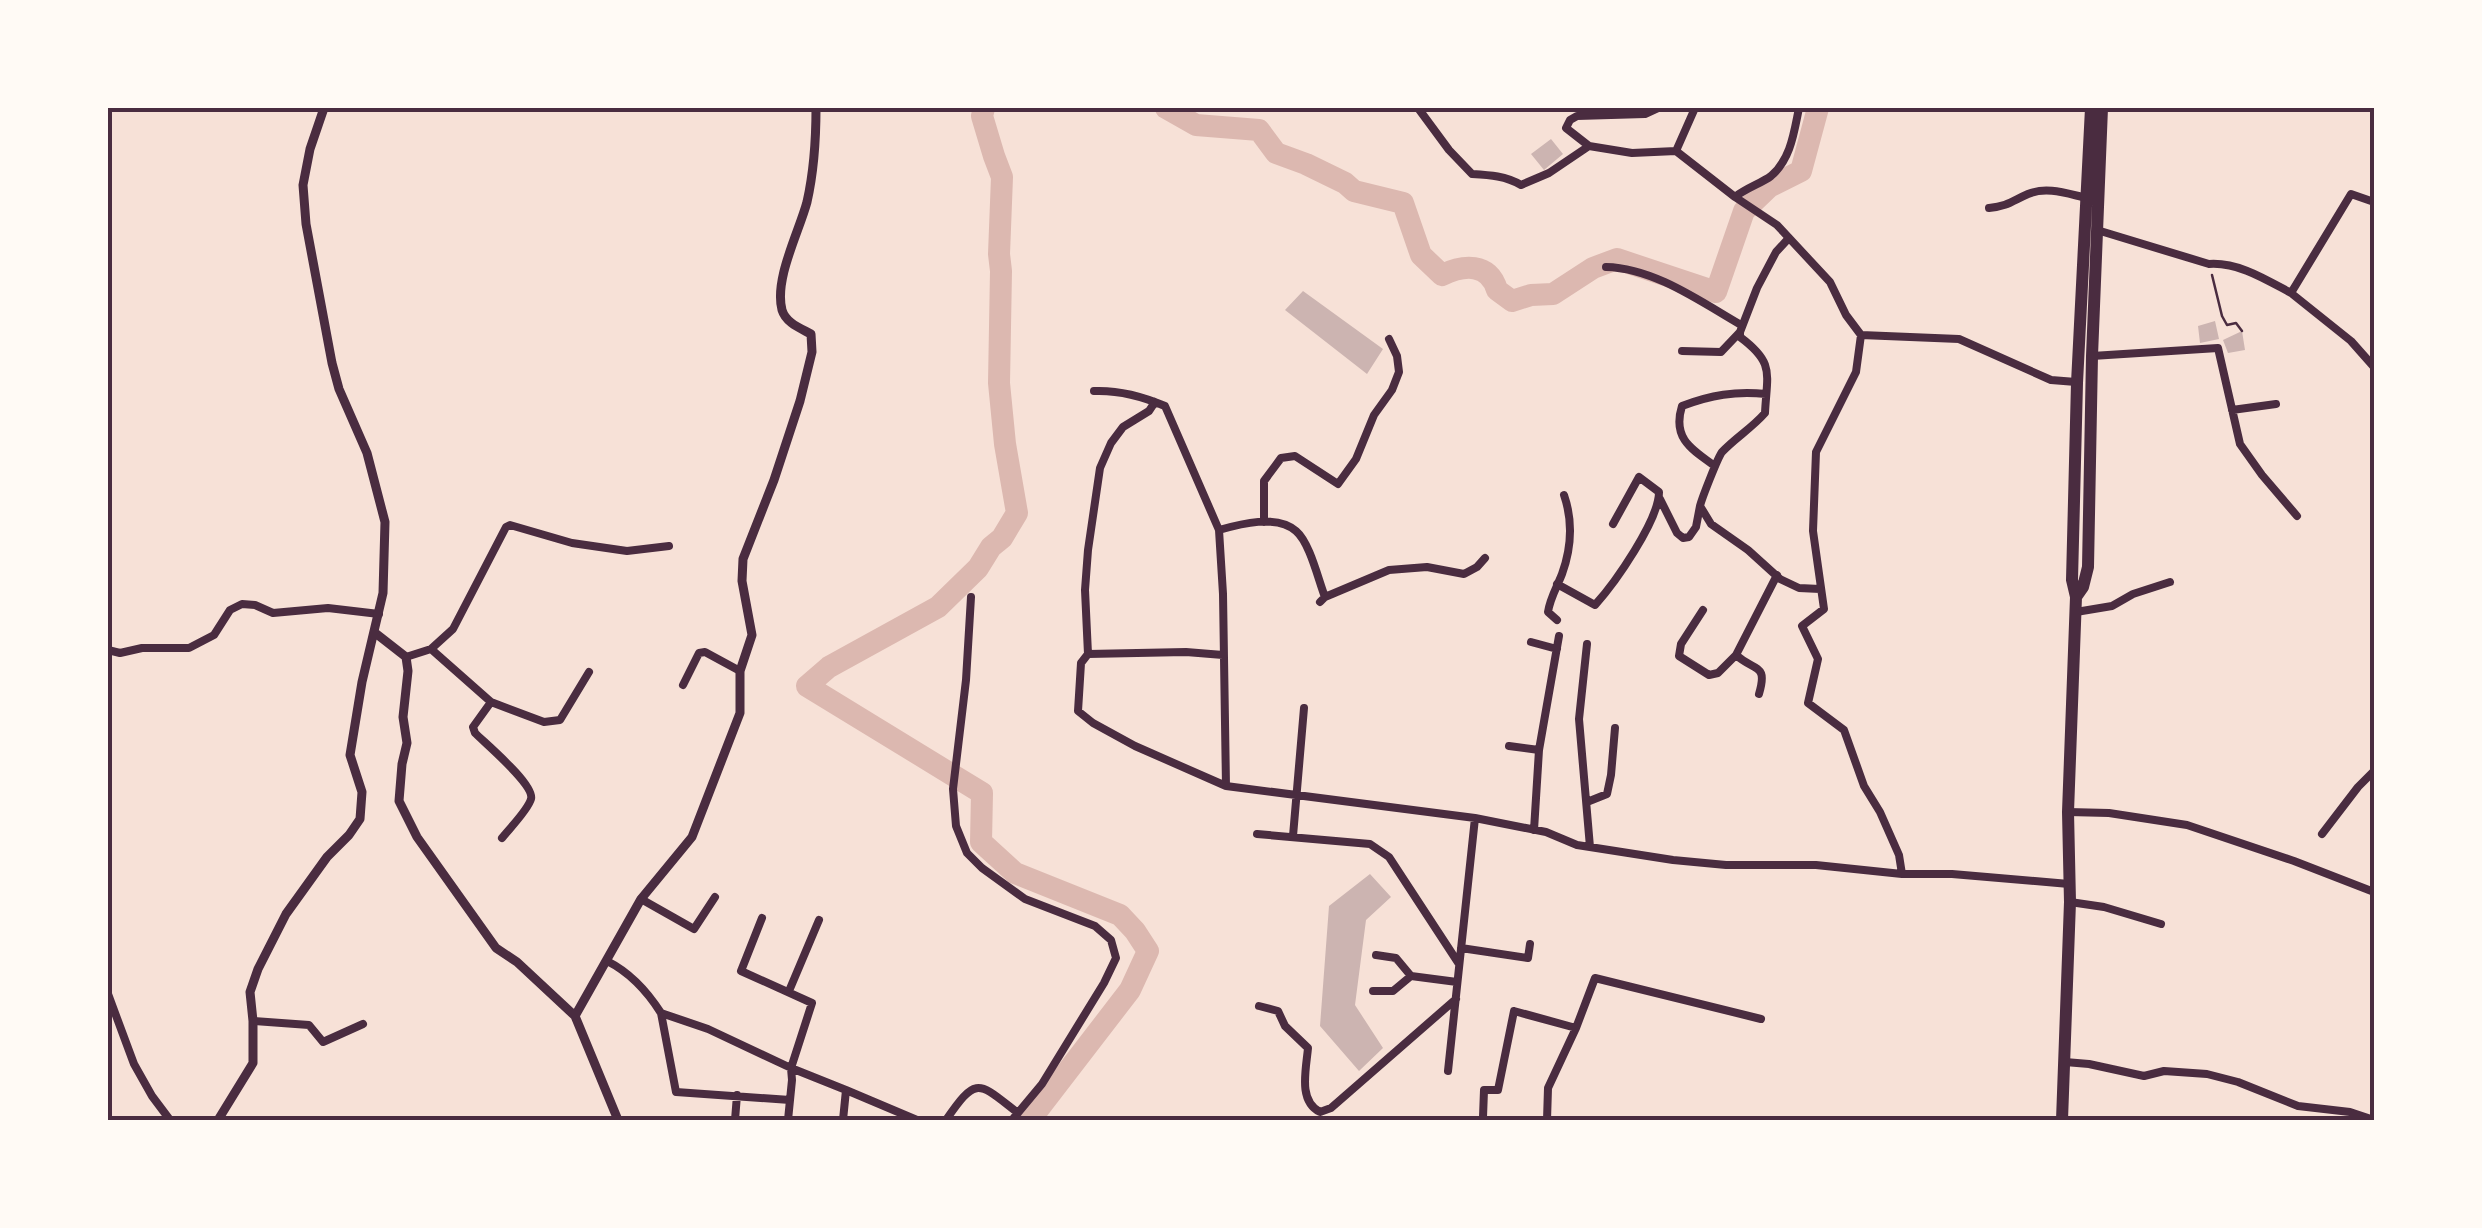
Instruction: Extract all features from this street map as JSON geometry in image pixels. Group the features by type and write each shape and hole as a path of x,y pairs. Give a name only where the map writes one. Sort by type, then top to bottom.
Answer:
{"highway":[{"path":"2085,382 2092,356 2092,229 2087,198 2091,108"},
{"path":"2062,1120 2076,604 2072,580 2102,108"}],"street":[{"path":"218,1120 253,1063 250,992 258,969 279,928 326,858 360,819 362,792 350,755 383,593 385,522 367,453 332,363 306,220 302,185 324,108"},
{"path":"575,1016 641,899 692,837 740,713 740,671 752,635 742,559 774,480 812,352 812,334 789,322 781,300 792,242 806,204 816,143 816,108"},
{"path":"1418,108 1448,150 1472,174 1494,175 1521,185 1549,173 1589,146"},
{"path":"1658,108 1645,114 1577,116 1566,128 1589,146 1632,153 1676,151 1777,225 1830,282 1846,316 1861,335 1856,372 1816,452 1813,532 1824,609 1802,626 1818,659 1808,703 1844,730 1864,786 1899,855 1902,874"},
{"path":"1676,151 1695,108"},
{"path":"1735,197 1750,185 1769,178 1788,156 1799,108"},
{"path":"1989,208 2006,206 2042,190 2087,198"},
{"path":"2291,293 2351,194 2374,202"},
{"path":"2092,229 2254,274 2291,293 2351,341 2374,367"},
{"path":"1682,351 1721,352 1741,328 1766,270 1788,238"},
{"path":"1606,267 1637,272 1662,282 1741,328"},
{"path":"1612,524 1639,476 1659,492 1683,538 1689,537 1696,527 1718,455 1765,413 1767,366 1763,356 1740,337 1741,328"},
{"path":"1861,335 1959,339 2052,380 2085,382"},
{"path":"1264,522 1264,482 1281,458 1296,456 1338,484 1356,458 1374,414 1392,390 1399,372 1389,339"},
{"path":"2092,356 2218,348 2240,444 2297,516"},
{"path":"1094,391 1107,390 1165,406 1219,530 1226,786"},
{"path":"1716,466 1681,436 1678,420 1682,406 1716,394 1766,394"},
{"path":"1155,402 1149,411 1123,427 1111,442 1100,468 1085,590 1088,654 1082,663 1078,711 1135,746 1226,786 1474,818 1590,847 1704,864 1816,865 2069,884"},
{"path":"2232,410 2276,404"},
{"path":"1557,620 1548,612 1570,541 1569,508 1564,495"},
{"path":"1557,584 1596,605 1614,584 1660,499"},
{"path":"1700,506 1711,524 1780,579 1799,588 1820,589"},
{"path":"1219,530 1250,522 1280,524 1296,530 1308,551 1322,599 1389,570 1427,567 1464,574 1485,558"},
{"path":"406,656 431,649 453,628 510,525 572,543 627,551 669,546"},
{"path":"1703,610 1681,644 1680,656 1709,675 1718,674 1736,655 1777,575"},
{"path":"2076,604 2112,606 2170,582"},
{"path":"946,1120 961,1098 977,1086 985,1087 1015,1116 1056,1060 1116,958 1111,940 1095,926 1025,898 1003,884 967,853 956,826 952,790 972,597"},
{"path":"108,650 120,653 142,648 189,648 214,635 230,610 242,604 273,612 328,608 379,614"},
{"path":"374,632 406,656 407,743 399,801 417,837 496,948 517,962 575,1016 618,1120"},
{"path":"1534,830 1539,750 1559,636"},
{"path":"1531,642 1557,649"},
{"path":"1587,644 1579,719 1590,847"},
{"path":"431,649 491,702 544,722 560,720 589,672"},
{"path":"683,684 699,654 704,652 740,671"},
{"path":"1088,654 1224,655"},
{"path":"1736,655 1760,671 1763,679 1759,694"},
{"path":"491,702 474,727 475,733 530,791 530,800 502,838"},
{"path":"1293,836 1304,708"},
{"path":"1587,802 1607,794 1615,728"},
{"path":"1509,746 1539,750"},
{"path":"2322,834 2373,774"},
{"path":"2068,812 2187,825 2294,860 2374,892"},
{"path":"1448,1071 1474,818"},
{"path":"1257,834 1370,844 1380,849 1459,964"},
{"path":"641,899 694,929 715,897"},
{"path":"2070,902 2104,907 2161,924"},
{"path":"762,918 741,971 812,1004 790,1068 788,1120"},
{"path":"788,992 819,920"},
{"path":"1461,948 1528,958 1530,944"},
{"path":"1376,956 1396,958 1410,976 1457,982"},
{"path":"607,961 627,973 650,996 660,1014 676,1092 790,1100"},
{"path":"1374,991 1393,991 1410,976"},
{"path":"1547,1120 1548,1088 1595,978 1761,1019"},
{"path":"108,994 134,1064 170,1120"},
{"path":"1260,1006 1278,1011 1285,1026 1308,1048 1305,1096 1321,1116 1456,998"},
{"path":"1483,1117 1484,1090 1498,1090 1514,1012 1576,1028"},
{"path":"660,1014 708,1029 790,1068 918,1120"},
{"path":"254,1021 309,1024 323,1042 362,1024"},
{"path":"2065,1062 2144,1076 2164,1071 2207,1074 2298,1106 2350,1112 2374,1120"},
{"path":"843,1120 846,1090"},
{"path":"735,1120 737,1095"},
{"path":"2297,1120 2298,1106"}],"path":[{"path":"2209,264 2222,316 2227,325 2236,323 2242,331"}],"building":[{"path":"1551,139 1563,154 1544,170 1531,154"},
{"path":"1303,291 1383,349 1367,374 1285,310"},
{"path":"2215,321 2219,339 2200,343 2198,326"},
{"path":"2242,331 2245,350 2228,353 2223,340"},
{"path":"1370,874 1391,897 1366,920 1355,1005 1383,1048 1359,1071 1320,1026 1329,906"}],"waterway":[{"path":"984,108 982,116 1002,177 999,383 1017,513 978,568 938,607 829,667 807,686 982,793 981,842 1015,873 1120,915 1148,951 1130,990 1030,1120"},
{"path":"1166,108 1196,125 1259,130 1276,153 1306,164 1354,191 1403,203 1421,255 1442,275 1458,269 1482,270 1497,290 1512,301 1553,294 1593,268 1617,259 1716,292 1744,211 1769,187 1801,171 1818,108"}]}
